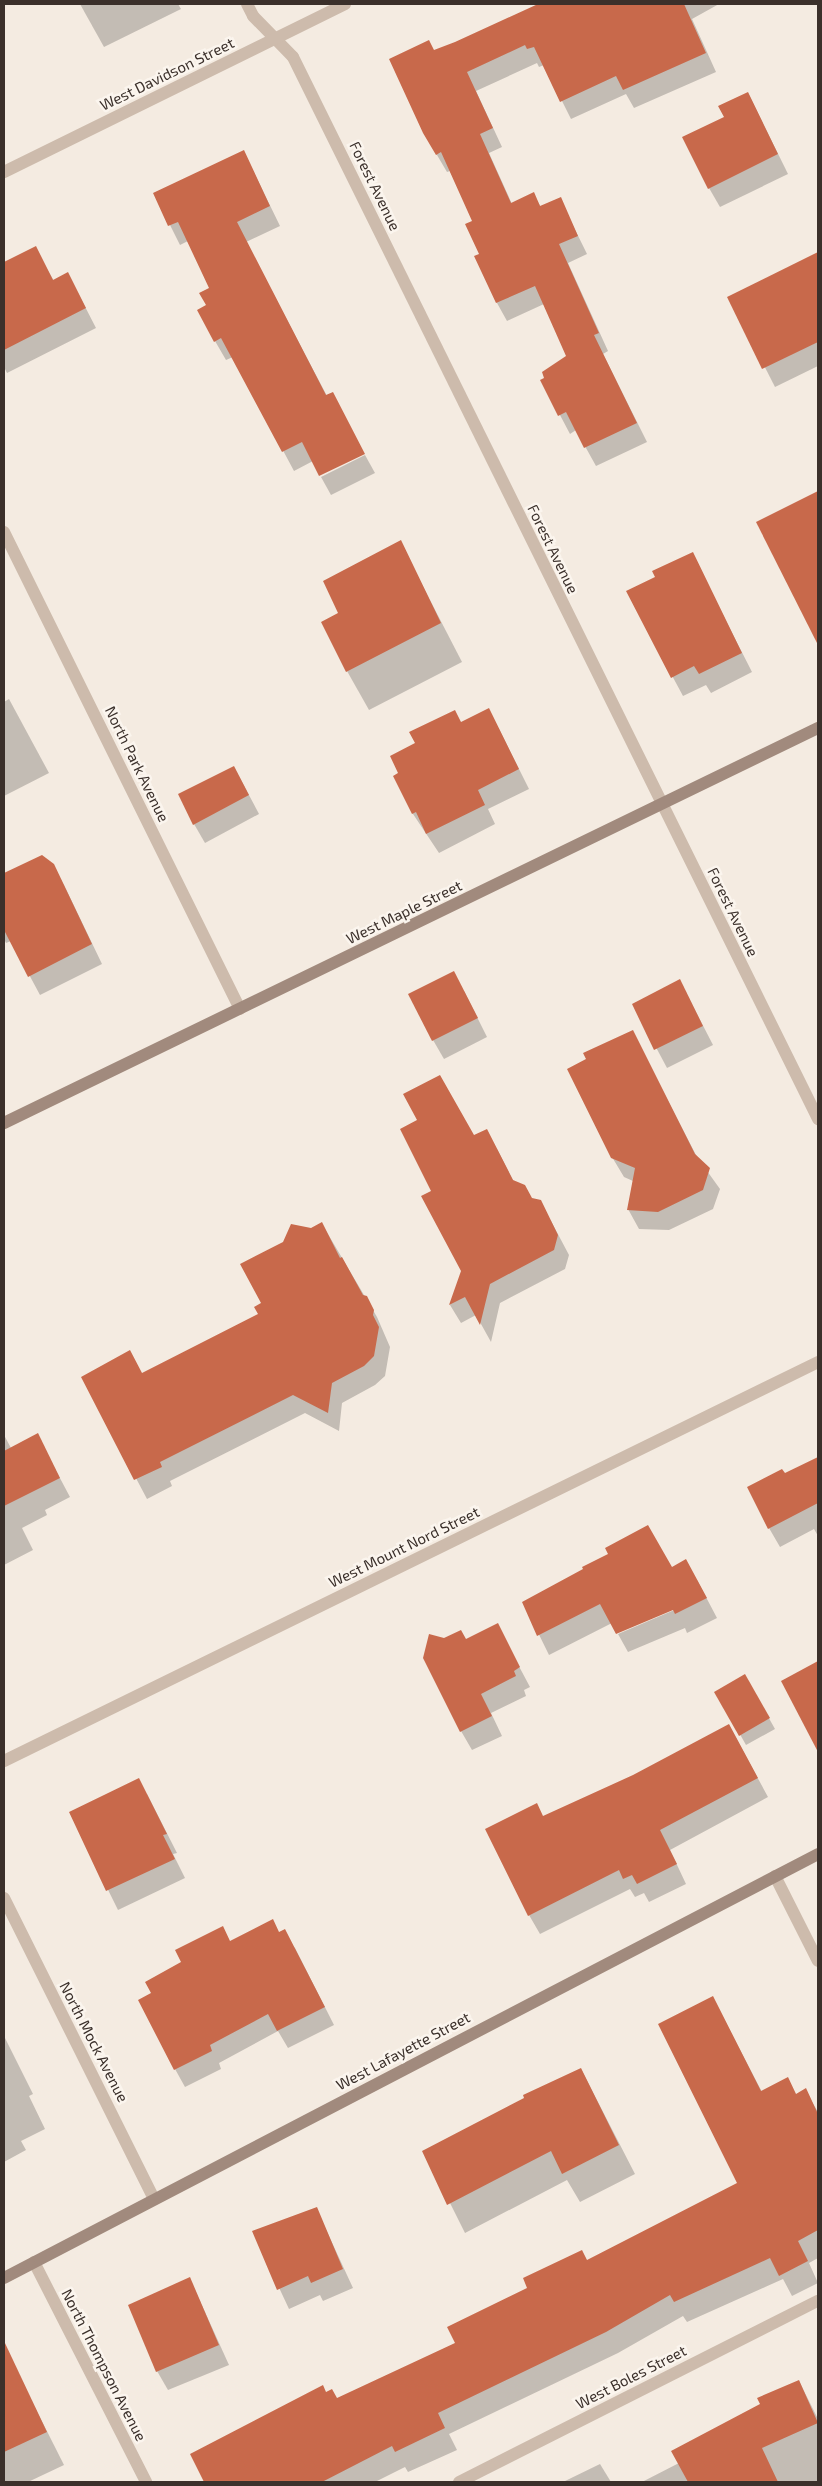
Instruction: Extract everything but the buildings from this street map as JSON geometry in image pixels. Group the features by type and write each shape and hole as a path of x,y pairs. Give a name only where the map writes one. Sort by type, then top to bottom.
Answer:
{"street":[{"name":"Forest Avenue","path":"247,4 253,16 293,57 818,1119"},
{"name":"West Davidson Street","path":"4,172 345,4"},
{"name":"North Park Avenue","path":"4,532 240,1009"},
{"name":"West Maple Street","path":"4,1123 818,728"},
{"name":"West Mount Nord Street","path":"4,1761 818,1362"},
{"name":"West Lafayette Street","path":"4,2278 818,1854"},
{"path":"775,1876 818,1961"},
{"name":"North Mock Avenue","path":"4,1898 154,2199"},
{"name":"North Thompson Avenue","path":"34,2262 146,2482"},
{"name":"West Boles Street","path":"459,2482 818,2301"}]}
